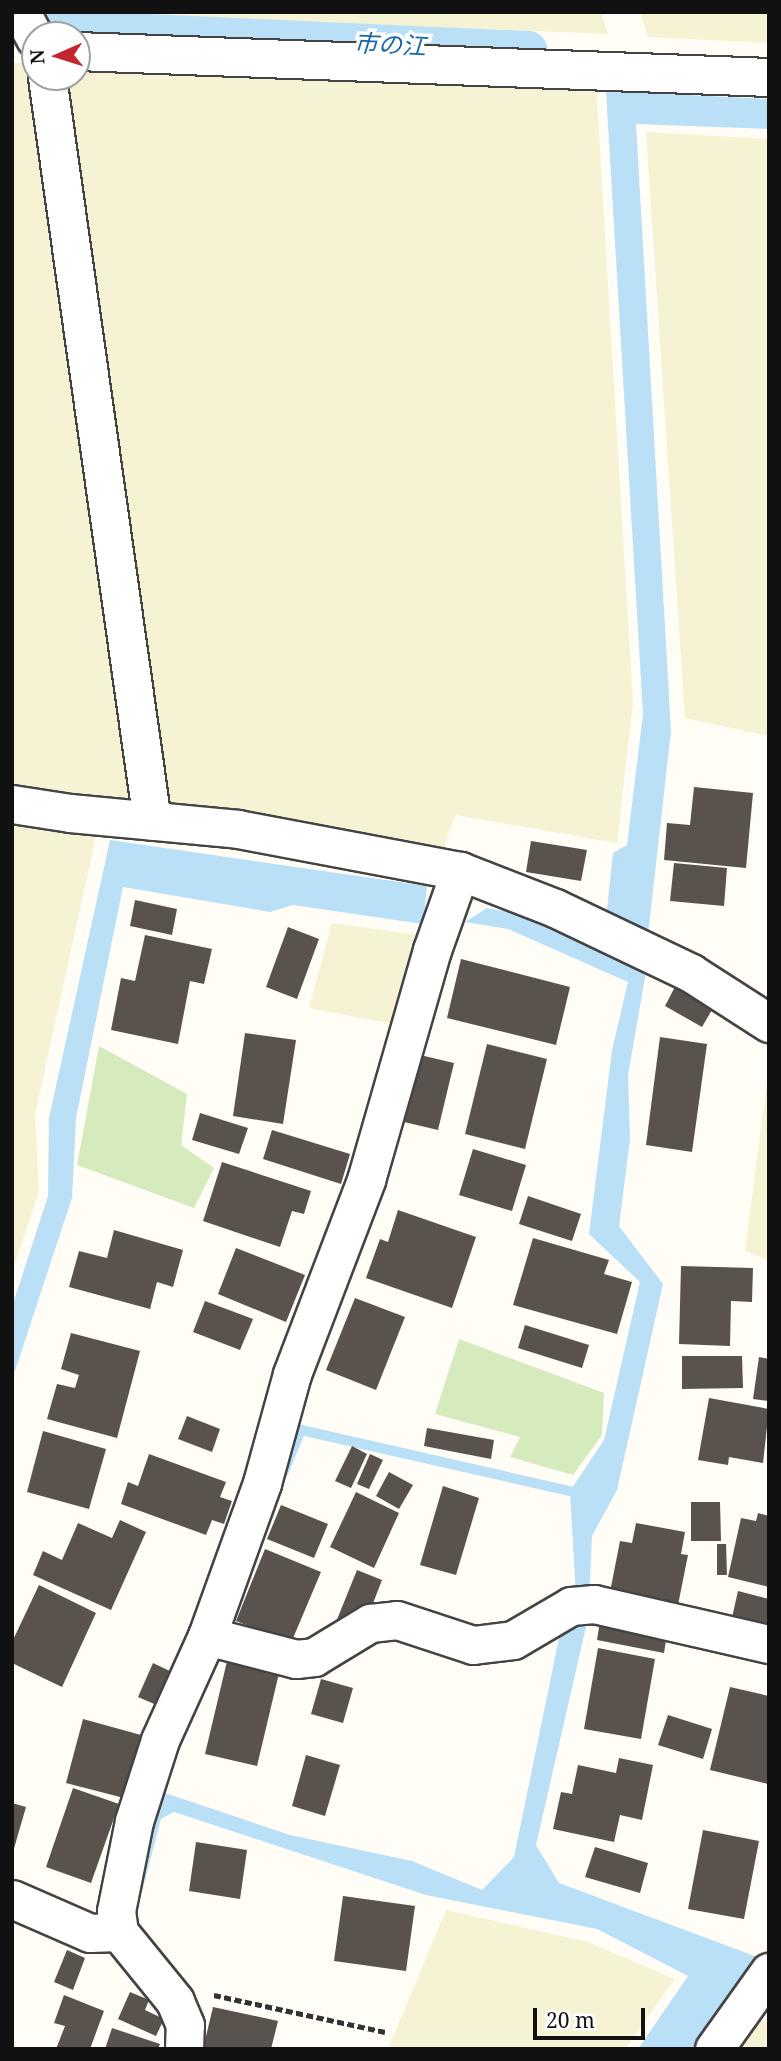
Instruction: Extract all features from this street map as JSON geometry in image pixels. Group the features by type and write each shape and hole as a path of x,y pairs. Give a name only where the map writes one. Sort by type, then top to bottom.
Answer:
{"street":[{"path":"91,52 769,76"},
{"path":"49,91 152,821"},
{"path":"12,804 238,829 460,871 555,908 691,973 769,1023"},
{"path":"185,2037 175,2001 119,1932 116,1911 134,1821 160,1740 207,1636 262,1483 292,1374 366,1180 432,950 460,871"},
{"path":"207,1636 296,1659 314,1657 370,1623 397,1620 473,1645 513,1640 582,1605 769,1644"},
{"path":"12,1899 90,1933 119,1932"},
{"path":"714,2049 769,1972"}],"path":[{"path":"185,2037 211,1994 385,2032"}],"shaded area":[{"path":"47,12 601,12 608,34"},
{"path":"640,12 769,12 769,43 648,37"},
{"path":"12,63 21,63 21,91 30,91 135,805 12,787"},
{"path":"91,65 596,83 633,703 617,843 455,815 443,851 166,808 66,91 91,91"},
{"path":"646,132 769,139 769,736 685,718"},
{"path":"12,819 97,832 35,1115 39,1192 12,1273"},
{"path":"332,923 421,935 398,1025 309,1008"},
{"path":"769,1067 769,1260 745,1251"},
{"path":"446,1910 588,1942 675,1979 625,2049 388,2049"},
{"path":"757,2020 769,2023 769,2049 737,2049"}],"green space":[{"path":"99,1046 187,1094 181,1145 214,1168 194,1208 77,1165"},
{"path":"459,1339 604,1393 602,1435 573,1475 510,1457 520,1437 435,1414"}],"water":[{"path":"606,91 769,99 769,129 636,124 671,731 648,935 607,910 613,853 627,845 643,714"},
{"path":"110,840 427,886 423,924 293,905 270,912 123,887 76,1118 72,1198 12,1380 12,1307 48,1196 49,1118"},
{"path":"487,908 519,914 646,972 628,1075 630,1139 619,1226 663,1284 617,1490 592,1536 588,1618 536,1845 559,1883 760,1958 769,1968 769,2008 731,1998 693,2049 638,2049 688,1976 597,1929 426,1895 174,1812 161,1819 142,1892 137,1889 159,1791 290,1835 412,1861 482,1890 514,1857 559,1638 577,1616 570,1491 604,1440 640,1282 589,1234 612,1050 628,982 508,929 465,922"}],"building":[{"path":"694,787 753,793 746,868 664,860 667,823 690,825"},
{"path":"531,841 587,850 581,881 526,872"},
{"path":"674,863 727,868 724,906 670,901"},
{"path":"135,900 177,909 172,935 130,926"},
{"path":"288,927 319,939 297,999 266,987"},
{"path":"145,935 212,949 204,984 190,981 178,1044 111,1030 121,978 135,981"},
{"path":"461,959 570,987 556,1045 447,1018"},
{"path":"678,981 716,1003 702,1027 665,1006"},
{"path":"245,1033 296,1040 283,1124 233,1116"},
{"path":"660,1037 707,1044 692,1152 646,1145"},
{"path":"487,1044 547,1059 525,1149 465,1134"},
{"path":"420,1055 454,1063 438,1130 404,1122"},
{"path":"200,1113 248,1128 239,1154 192,1140"},
{"path":"272,1130 350,1154 341,1184 263,1159"},
{"path":"473,1149 526,1165 512,1211 459,1195"},
{"path":"222,1162 311,1191 304,1214 292,1211 280,1247 203,1221"},
{"path":"528,1196 581,1214 572,1241 519,1224"},
{"path":"398,1210 476,1237 452,1308 366,1278 380,1239 388,1242"},
{"path":"114,1230 183,1250 173,1287 157,1282 150,1309 69,1287 79,1251 107,1258"},
{"path":"533,1238 609,1260 604,1274 632,1282 617,1334 513,1305"},
{"path":"236,1248 305,1275 286,1322 218,1294"},
{"path":"681,1266 753,1268 752,1302 731,1301 730,1346 679,1344"},
{"path":"355,1298 405,1317 376,1390 326,1370"},
{"path":"205,1301 253,1319 240,1350 193,1332"},
{"path":"525,1325 589,1345 582,1368 518,1348"},
{"path":"71,1333 140,1351 117,1438 47,1419 57,1384 75,1388 79,1375 61,1369"},
{"path":"682,1356 742,1356 743,1388 682,1389"},
{"path":"759,1357 769,1359 769,1401 753,1399"},
{"path":"709,1398 769,1409 763,1463 729,1457 728,1465 698,1460"},
{"path":"187,1416 220,1429 212,1452 178,1439"},
{"path":"427,1428 494,1440 491,1459 424,1446"},
{"path":"43,1431 106,1449 89,1509 27,1492"},
{"path":"352,1446 367,1454 351,1488 335,1481"},
{"path":"149,1454 226,1482 220,1497 232,1501 224,1524 212,1520 206,1535 121,1504 128,1482 138,1486"},
{"path":"370,1454 383,1460 369,1489 357,1484"},
{"path":"389,1472 413,1485 399,1509 376,1496"},
{"path":"443,1486 479,1498 456,1575 420,1565"},
{"path":"356,1492 399,1513 374,1568 330,1547"},
{"path":"691,1502 720,1502 721,1541 691,1541"},
{"path":"281,1505 328,1524 314,1558 267,1539"},
{"path":"758,1513 769,1516 769,1587 728,1577 741,1518 756,1521"},
{"path":"120,1520 146,1532 111,1610 33,1575 43,1551 62,1560 78,1523 112,1538"},
{"path":"636,1523 685,1532 681,1554 688,1555 678,1605 610,1592 620,1541 632,1543"},
{"path":"717,1544 726,1544 727,1575 717,1575"},
{"path":"265,1549 321,1572 291,1643 236,1621"},
{"path":"357,1570 382,1580 370,1611 336,1622"},
{"path":"39,1585 96,1613 62,1687 12,1663 12,1642"},
{"path":"738,1591 769,1599 769,1632 731,1622"},
{"path":"600,1621 667,1634 664,1653 597,1640"},
{"path":"598,1648 655,1659 641,1739 584,1729"},
{"path":"228,1657 280,1669 257,1766 205,1754"},
{"path":"153,1663 174,1673 159,1706 138,1697"},
{"path":"321,1679 353,1688 343,1723 311,1714"},
{"path":"730,1687 769,1696 768,1784 710,1770"},
{"path":"668,1715 712,1729 703,1759 658,1745"},
{"path":"83,1719 141,1735 124,1798 66,1783"},
{"path":"306,1755 340,1765 325,1816 292,1806"},
{"path":"619,1758 653,1765 642,1820 620,1815 614,1842 553,1829 561,1792 572,1794 578,1765 616,1773"},
{"path":"73,1788 119,1804 91,1883 46,1867"},
{"path":"12,1803 26,1807 13,1852 12,1852"},
{"path":"703,1830 759,1841 744,1919 688,1909"},
{"path":"196,1842 247,1850 240,1899 189,1891"},
{"path":"595,1847 648,1863 640,1893 585,1877"},
{"path":"343,1896 415,1906 406,1971 334,1961"},
{"path":"67,1950 85,1958 73,1990 54,1982"},
{"path":"130,1992 149,2000 145,2010 164,2019 156,2036 118,2019"},
{"path":"64,1995 104,2011 90,2049 56,2049 65,2026 54,2023"},
{"path":"213,2007 278,2021 271,2049 203,2049"},
{"path":"112,2028 160,2044 158,2049 105,2049"}],"waterway":[{"name":"市の江","path":"12,27 528,50"},
{"path":"283,1473 301,1430 570,1491"}]}
